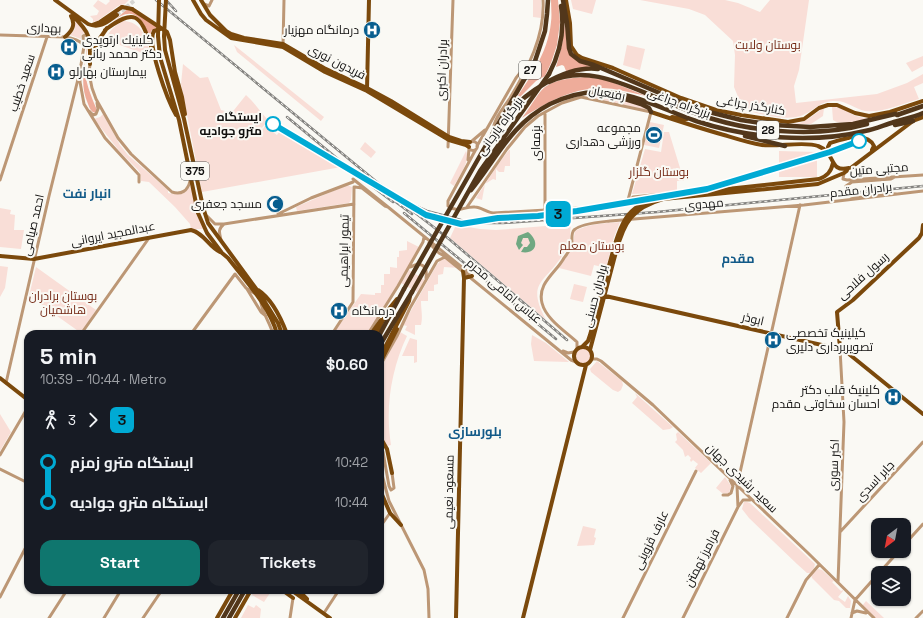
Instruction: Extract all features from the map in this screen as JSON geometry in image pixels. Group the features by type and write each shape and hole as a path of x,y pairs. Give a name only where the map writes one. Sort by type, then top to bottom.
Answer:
{"highway":[{"name":"بزرگراه یارجانی","path":"493,133 535,61 545,31 548,0"},
{"name":"بزرگراه یارجانی","path":"468,195 472,183 494,150 549,74 556,58 562,35 563,21 561,0"},
{"name":"بزرگراه چراغی","path":"561,0 567,23 569,48 571,54 580,61 697,109 734,118 774,125 810,127 852,124 895,114 898,115"},
{"path":"549,82 568,72 583,69 604,70"},
{"name":"بزرگراه چراغی","path":"549,82 569,76 585,75 601,77 618,82 714,120 733,125 773,131 790,132 860,126 923,106"},
{"name":"28","path":"493,133 505,116 517,103 549,82"},
{"name":"بزرگراه چراغی","path":"468,195 511,136 526,120 545,107 568,96 598,92 616,93 631,96 695,121 724,130 753,135 804,138 839,136 864,132 923,113"},
{"path":"598,92 648,107 651,112"},
{"path":"880,127 913,121"},
{"path":"724,130 785,146"},
{"name":"27","path":"382,330 493,133"},
{"name":"27","path":"384,338 468,195"},
{"path":"222,618 237,594"},
{"path":"229,618 243,594"}],"main road":[{"path":"55,0 92,26 102,25 117,15 98,41 90,64"},
{"name":"375","path":"159,0 158,36 160,57 179,120 198,213 207,233 222,253 228,258 279,330"},
{"name":"375","path":"166,0 164,36 166,55 184,119 208,223 255,288 275,323 276,330"},
{"path":"193,0 199,10 209,20 226,31"},
{"path":"367,89 369,0"},
{"name":"کنارگذر چراغی","path":"566,0 572,46 577,55 613,68 681,98 716,110 788,122 804,119 819,108 828,105 837,105 855,113 869,116 890,112 923,101"},
{"name":"فریدون نوری","path":"202,1 210,15 226,31 236,38"},
{"path":"92,26 122,7 132,9 167,32 185,110 184,119"},
{"path":"65,37 72,29 74,23 68,10"},
{"path":"68,10 84,28 90,38 90,64"},
{"name":"فریدون نوری","path":"199,10 206,20 226,36 283,45 325,72 367,89 438,133 469,148"},
{"path":"105,30 122,18 128,17 135,18 144,26 170,105 179,120"},
{"path":"154,53 152,33 160,28 167,32"},
{"path":"651,112 754,144 768,146 814,145 820,147 828,153 837,168 841,169 851,167"},
{"path":"666,116 695,121"},
{"name":"برادران حسنی","path":"663,197 818,184 844,173 913,121 923,117"},
{"path":"734,118 779,123 788,122"},
{"path":"828,153 828,148 831,142 861,137 870,140 874,146 872,151"},
{"name":"فریدون نوری","path":"449,139 470,142"},
{"name":"برادران حسنی","path":"590,350 614,251 623,229 632,216 645,205 663,197 813,180 824,177 831,171 833,163"},
{"name":"رسول فلاحی","path":"840,349 837,312 919,238 922,234 923,225"},
{"name":"عبدالمجید ایروانی","path":"0,256 34,259 191,230 197,231 214,248 222,253"},
{"name":"مسعود نعیمی","path":"456,618 463,271"},
{"path":"464,278 471,276"},
{"path":"255,288 264,294 276,310 286,330"},
{"path":"374,330 403,291"},
{"path":"384,350 402,316 411,294"},
{"name":"ابوذر","path":"603,295 844,350 923,414"},
{"path":"378,330 388,310"},
{"name":"برادران حسنی","path":"578,349 588,341 599,312"},
{"path":"384,355 402,316"},
{"path":"523,618 586,365 592,359 590,350 578,349 574,357 576,362 580,365 586,365"},
{"path":"0,378 24,397"},
{"path":"384,448 388,455 392,473"},
{"path":"384,501 390,513 401,525"},
{"path":"216,618 231,594"},
{"path":"235,618 249,594"},
{"path":"288,594 293,598"},
{"path":"299,594 330,618"}],"street":[{"path":"202,1 206,6 209,6 212,0"},
{"path":"283,45 284,0"},
{"name":"برادران اکبری","path":"448,147 453,0"},
{"path":"493,133 496,120 524,75 536,47 540,36 543,0"},
{"name":"بهداری","path":"0,35 65,37 83,43 84,46"},
{"path":"90,38 83,36 84,46 80,71 82,94 88,110 105,138 123,160 139,175 139,182"},
{"name":"سعید خطیب","path":"0,180 47,37"},
{"path":"529,62 519,74 476,147 447,204 449,207 456,210 463,210 467,207 476,207 493,213 628,204"},
{"path":"88,110 93,114 98,112 96,99 90,80 90,64"},
{"name":"احمد صیامی","path":"6,383 34,259 80,71"},
{"path":"519,74 522,71 524,75"},
{"name":"رفیعیان","path":"467,207 506,149 525,128 544,112 562,103 581,97 651,112"},
{"path":"96,99 120,142 172,192 180,193 188,189 190,182 189,170"},
{"name":"بزمه‌ای","path":"544,112 545,210"},
{"path":"628,204 651,112"},
{"path":"465,169 469,157 470,142 480,135 490,124"},
{"path":"470,142 475,142 476,147"},
{"path":"469,148 472,150 476,147"},
{"path":"465,169 483,184"},
{"name":"مجتبی متین","path":"844,173 842,178 845,180 923,175"},
{"path":"846,186 852,182 891,179 895,177"},
{"path":"274,216 294,206 354,183 388,207 439,251 436,261 384,359"},
{"name":"تیمور ابراهیمی","path":"335,330 353,302 354,183"},
{"path":"630,195 633,197 735,186 744,187"},
{"name":"برادران مقدم","path":"800,205 923,192"},
{"path":"847,194 853,197 887,194 900,195"},
{"path":"628,204 633,197"},
{"path":"473,198 476,207"},
{"path":"205,214 215,224 224,224 354,204"},
{"path":"738,507 737,486 800,205"},
{"name":"مهدوی","path":"578,349 577,342 549,316 544,309 541,294 547,279 560,265 572,246 572,232 575,229 589,224 610,221 800,205"},
{"path":"294,206 296,213"},
{"path":"224,224 219,231 224,245"},
{"path":"370,330 408,269 423,242 424,237"},
{"name":"عباس امامی محرم","path":"424,237 446,257 471,276"},
{"path":"84,330 148,238"},
{"name":"عباس امامی محرم","path":"439,251 562,351 568,353 578,349"},
{"path":"436,261 446,257"},
{"path":"408,269 416,264 423,266 427,271 426,280"},
{"path":"194,330 235,274 261,312 266,316"},
{"path":"246,288 254,293"},
{"name":"عباس امامی محرم","path":"500,300 571,360 576,362"},
{"path":"261,303 262,309 271,330"},
{"name":"اکبر سوری","path":"838,582 844,422 840,349"},
{"name":"سعید رشیدی جهان","path":"592,359 601,361 642,395 838,582 872,618"},
{"path":"0,455 24,414"},
{"name":"جابر اسدی","path":"840,532 923,442"},
{"path":"384,458 391,490 394,488 392,473"},
{"path":"0,469 24,481"},
{"name":"عارف قزوینی","path":"623,618 696,471"},
{"path":"723,495 728,495 732,491 732,486 728,477"},
{"path":"384,483 389,501 421,564 426,578 429,618"},
{"path":"738,507 743,500 752,500"},
{"name":"فرامرز تهمتن","path":"682,618 738,507"},
{"path":"384,521 390,513"},
{"path":"911,537 923,524"},
{"path":"0,597 24,551"},
{"path":"885,566 893,558"},
{"path":"787,618 808,576 819,565"},
{"path":"851,618 855,600 871,582"},
{"path":"49,618 64,594"},
{"path":"104,618 119,594"},
{"path":"143,618 159,594"},
{"path":"324,613 336,594"},
{"path":"290,618 293,598"},
{"name":"سعید رشیدی جهان","path":"852,608 857,605 872,618"},
{"path":"852,613 857,611 866,613"},
{"path":"916,618 923,611"}],"green space":[{"path":"98,0 106,5 110,1 109,0 129,0 125,4 118,6 97,21 93,22 93,19 90,16 97,15 99,11 93,6"},
{"path":"533,0 541,0 541,18 533,17"},
{"path":"571,0 596,0 592,14 573,9"},
{"name":"بوستان ولایت","path":"640,0 725,0 738,3 760,12 770,0 809,0 799,70 794,86 796,103 877,94 907,83 923,74 923,83 914,87 919,99 879,111 865,111 840,101 830,101 808,113 789,118 765,115 743,109 734,87 735,55 733,41 705,15 689,9"},
{"path":"75,20 85,33 81,35 81,39 70,35 75,29"},
{"path":"123,21 135,24 139,27 144,35 150,52 145,54 106,40 112,29"},
{"path":"234,45 324,117 321,121 237,52"},
{"path":"627,45 645,49 640,70 623,65"},
{"path":"923,56 923,66 912,72 906,63"},
{"path":"183,64 200,78 208,77 221,110 229,112 234,110 246,95 268,120 262,128 257,126 263,129 265,126 277,135 281,129 286,134 341,167 202,192 181,84"},
{"path":"601,95 632,102 647,110 584,96"},
{"path":"832,107 841,108 856,116 869,119 840,123 836,122 833,120"},
{"path":"824,108 823,116 811,124 793,124 806,120"},
{"path":"103,114 120,145 128,155 168,190 168,193 181,194 191,186 203,229 191,229 190,224 175,207 149,182 141,181 138,170 120,152 94,119"},
{"name":"مجموعه ورزشی دهداری","path":"650,122 664,125 659,148 644,145"},
{"name":"بوستان گلزار","path":"664,132 669,132 684,181 677,181 677,192 632,194 645,149 661,152"},
{"path":"365,142 376,152 371,158 360,149"},
{"path":"510,150 510,166 505,166 504,172 499,172 495,168"},
{"path":"466,151 466,164 454,186 450,183"},
{"path":"779,151 817,152 817,177 779,177"},
{"path":"496,169 496,180 493,179 485,184"},
{"path":"485,184 482,200 476,198"},
{"path":"347,185 352,187 351,200 349,203 297,211 296,207"},
{"path":"0,208 11,210 10,214 15,215 14,230 24,230 21,249 0,247"},
{"name":"بوستان معلم","path":"620,222 614,237 606,268 594,265 591,276 559,268 572,248 575,231 591,225"},
{"path":"571,224 570,240 566,249 540,284 538,290 540,307 546,320 450,238 456,225 496,230"},
{"path":"407,241 419,247 370,330 336,330 361,294 375,295 375,293 381,293 381,285 384,285 384,274 390,274 390,267 397,268 397,257 399,257 399,251 407,250"},
{"path":"446,258 459,268 444,267 443,274 438,275 438,284 434,285 434,291 428,291 428,301 421,301 422,322 421,325 415,325 415,335 405,330 407,326 403,325 436,266 440,261"},
{"path":"0,266 8,267 5,288 0,297"},
{"name":"بوستان برادران هاشمیان","path":"36,267 96,310 83,330 77,330 29,296"},
{"path":"409,270 425,280 417,292 401,283"},
{"path":"574,284 587,287 583,302 570,299"},
{"path":"400,332 407,336 401,349 393,376 389,403 389,431 391,445 387,446 384,442 384,362"},
{"path":"532,335 546,343 569,362 534,361 531,344"},
{"path":"410,338 417,340 417,362 414,363 414,356 402,356"},
{"path":"580,348 586,348 591,353 589,362 586,364 580,364 575,359 575,353"},
{"path":"597,361 622,381 623,385 621,390 618,392 613,390 591,372 590,369"},
{"path":"635,393 673,427 663,430 632,403 637,397"},
{"path":"0,414 11,432 0,451"},
{"path":"678,432 711,463 701,473 695,468 698,464 693,460 691,462 691,458 688,455 685,457 683,450 675,442 677,440 676,434"},
{"path":"725,477 731,486 728,494 722,493 716,488"},
{"path":"744,502 750,503 815,564 810,573 807,573 797,564 749,518 742,509"},
{"path":"583,526 596,529 594,545 577,546"},
{"path":"818,569 822,570 834,581 832,582 841,591 843,590 838,597 845,602 848,596 851,601 850,608 846,608 839,601 834,600 812,578 811,575"},
{"path":"252,594 269,594 264,602"},
{"path":"866,601 884,618 875,618 862,606"},
{"path":"248,605 254,608 256,605 261,609 260,618 241,618"}],"shaded area":[{"path":"551,0 558,0 560,22 557,45 551,63 545,76 536,81 510,107 536,67 546,45 551,22"},
{"path":"127,9 130,9 156,26 156,28 151,31 150,39 144,24 137,16 132,14 121,16 110,25"},
{"path":"565,20 568,50 576,59 593,67 566,71 562,65 556,67 562,44"},
{"path":"86,38 88,46 85,61 87,47"},
{"path":"85,62 87,80 97,110 96,113 91,110 85,96 83,76"},
{"path":"585,77 607,80 646,96 612,89 589,89 560,97 522,118 540,93 549,84 570,78"},
{"path":"528,232 534,239 535,246 531,251 521,252 524,247 527,247 530,243 528,238 523,238 521,243 523,245 519,250 516,244 518,236"}],"tunnel":[{"path":"117,15 135,0"},
{"path":"846,186 847,194"}],"railway":[{"path":"156,0 378,183 407,202 427,211 461,220 483,223 503,223 657,212 923,186"},
{"path":"166,0 176,11"},
{"path":"287,117 356,174 393,202"},
{"path":"389,197 412,214"},
{"path":"409,208 449,239 567,340"},
{"path":"404,213 556,339"}],"metro line":[{"name":"3","path":"273,124 426,215 461,224 498,218 538,216 577,211 707,189 830,152 859,141"}],"place":[{"name":"درمانگاه مهزیار","path":"372,30"},
{"name":"كلينيك ارتوپدى دكتر محمد ربانى","path":"69,47"},
{"name":"بیمارستان بهارلو","path":"56,72"},
{"name":"ایستگاه مترو جوادیه","path":"273,124"},
{"name":"مجموعه ورزشی دهداری","path":"654,135"},
{"name":"مسجد جعفری","path":"275,204"},
{"name":"درمانگاه","path":"339,311"},
{"name":"کیلینیک تخصصی تصویربرداری دلیری","path":"773,340"},
{"name":"کلینیک قلب دکتر احسان سخاوتی مقدم","path":"893,397"}],"district":[{"name":"انبار نفت","path":"87,193"},
{"name":"مقدم","path":"738,258"},
{"name":"بلورسازی","path":"475,431"}]}
